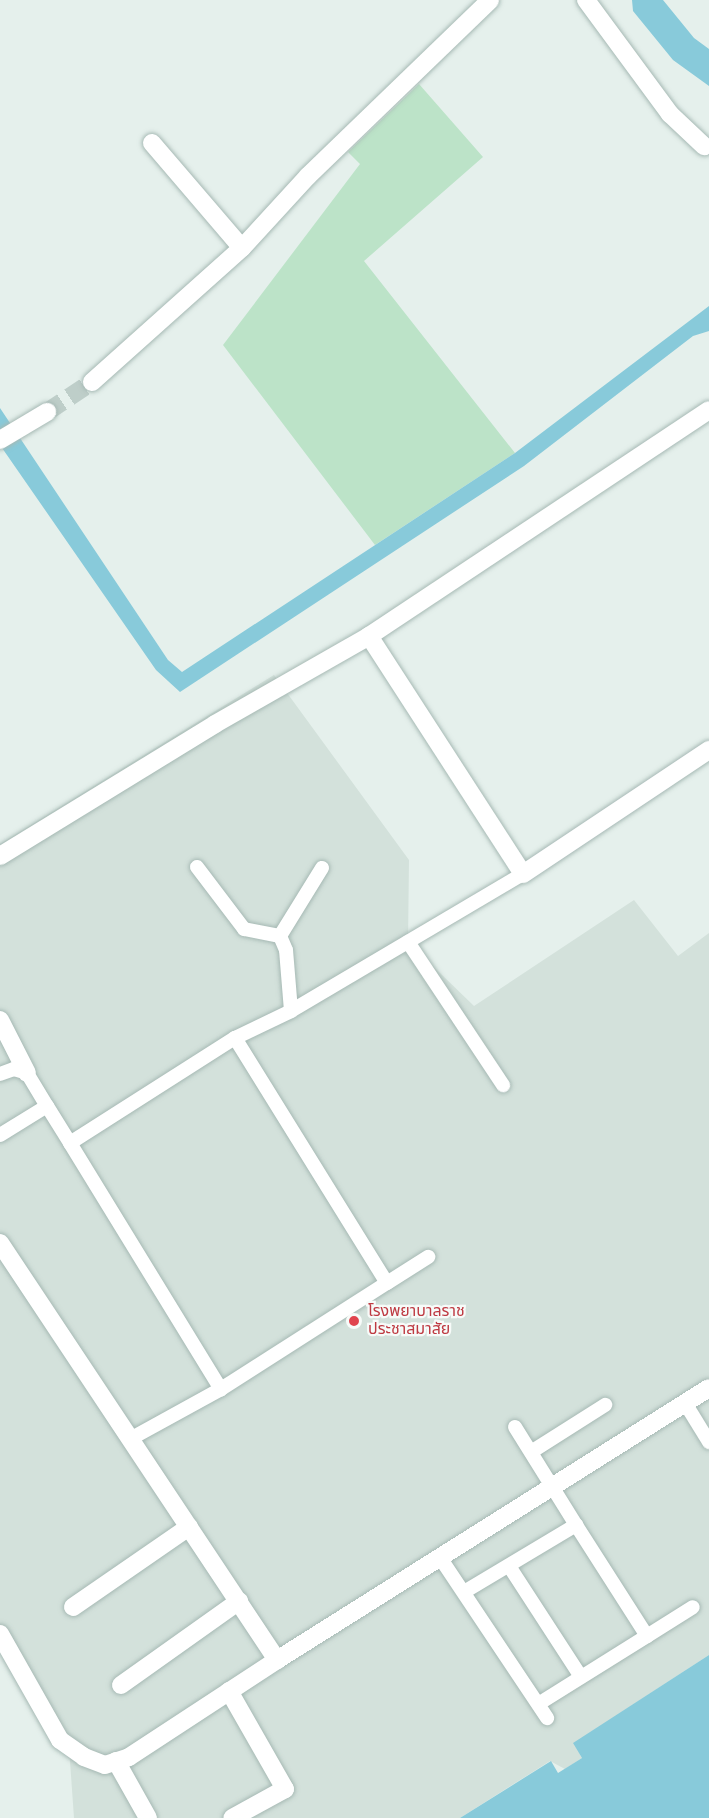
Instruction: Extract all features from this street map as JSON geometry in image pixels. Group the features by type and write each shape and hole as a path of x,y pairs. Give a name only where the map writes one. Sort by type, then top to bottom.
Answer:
{"street":[{"path":"92,382 242,248 472,6 490,0"},
{"path":"586,0 670,114 704,146"},
{"path":"152,143 242,248"},
{"path":"0,856 215,724 369,636 709,410"},
{"path":"0,440 47,412"},
{"path":"369,636 523,874 709,750"},
{"path":"0,1020 27,1073"},
{"path":"0,1243 277,1660"},
{"path":"0,1634 60,1740 84,1757 105,1765 129,1757 439,1556 709,1388"},
{"path":"73,1607 189,1527"},
{"path":"121,1685 239,1601"},
{"path":"229,1691 285,1789 232,1818"},
{"path":"117,1761 148,1818"}],"lane":[{"path":"197,867 244,929 280,936"},
{"path":"280,936 322,868"},
{"path":"70,1143 235,1038 291,1011 523,874"},
{"path":"280,936 286,950 291,1011"},
{"path":"408,942 503,1084"},
{"path":"235,1038 387,1283"},
{"path":"0,1074 14,1069 27,1073 220,1389"},
{"path":"0,1135 47,1106"},
{"path":"130,1439 220,1389 428,1257"},
{"path":"685,1403 709,1442"},
{"path":"531,1452 605,1405"},
{"path":"515,1427 647,1636"},
{"path":"464,1592 576,1525"},
{"path":"439,1556 546,1718"},
{"path":"509,1566 581,1677"},
{"path":"538,1704 693,1608"}],"shaded area":[{"name":"โรงพยาบาลราช ประชาสมาสัย","path":"274,675 409,860 408,942 474,1006 634,900 678,956 709,933 709,1655 574,1743 582,1758 565,1769 550,1761 460,1818 74,1818 69,1747 0,1636 0,844"}],"green space":[{"path":"419,84 483,157 364,261 515,453 375,545 223,345 360,164 348,152"}],"water":[{"path":"632,0 663,0 694,38 709,49 709,86 673,60 633,11"},
{"path":"709,306 709,331 693,336 524,466 180,692 156,670 0,445 0,408 168,660 182,672 515,453"},
{"path":"709,1655 709,1818 460,1818 551,1761 558,1773 582,1758 573,1743"}],"tunnel":[{"path":"47,412 92,382"}],"place":[{"name":"โรงพยาบาลราช ประชาสมาสัย","path":"354,1321"}]}
